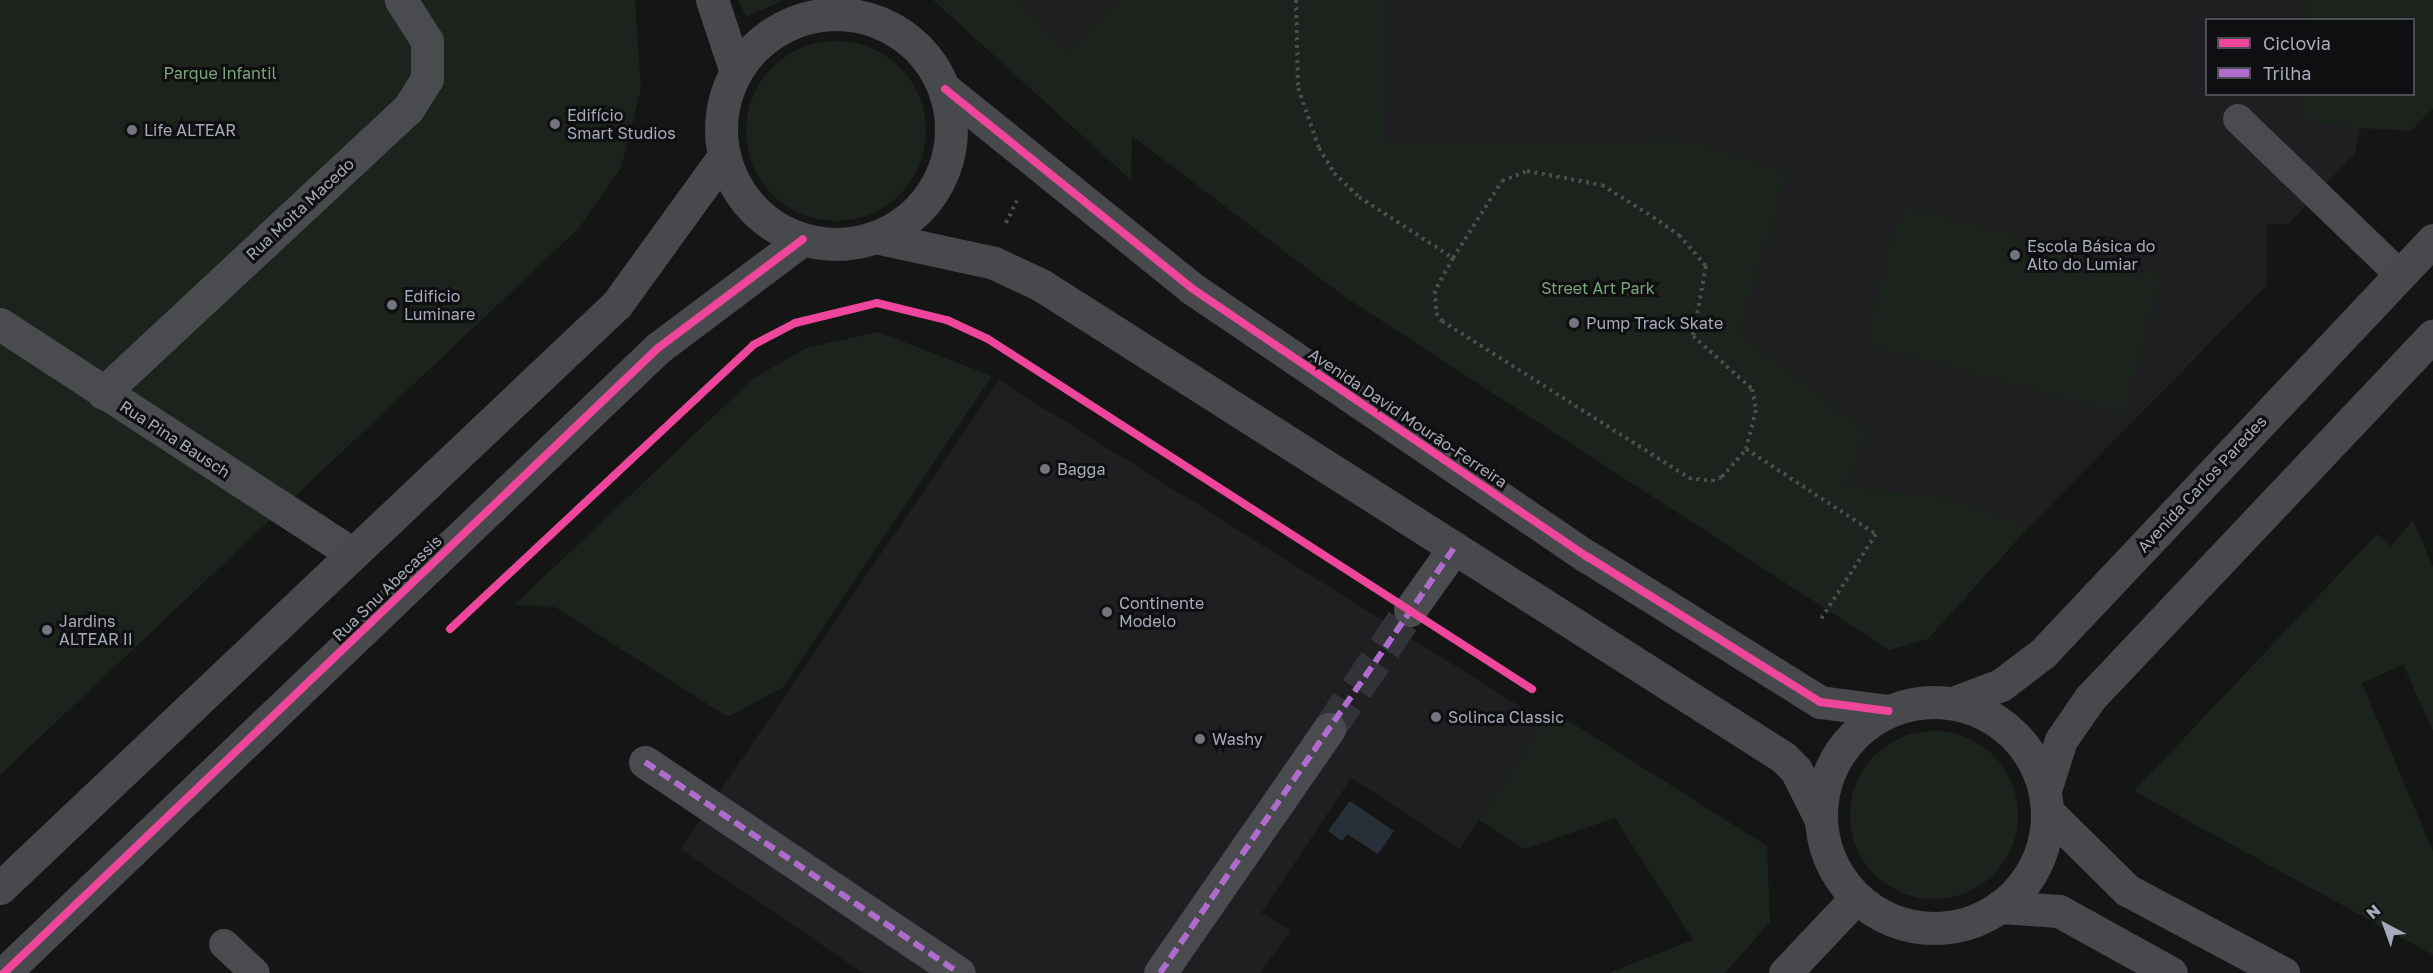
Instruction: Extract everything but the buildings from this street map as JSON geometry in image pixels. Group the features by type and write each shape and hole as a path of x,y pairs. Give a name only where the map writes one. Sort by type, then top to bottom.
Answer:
{"street":[{"name":"Rua Moita Macedo","path":"103,393 408,110 427,79 427,41 401,0"},
{"path":"711,0 736,72"},
{"path":"868,10 906,36 929,60 945,89 952,125 944,169 932,194 907,220 875,237 839,244 803,239 767,222 740,193 724,156 721,128 736,72 755,46 782,27 812,16 868,10"},
{"name":"Avenida David Mourão-Ferreira","path":"945,89 1190,287 1588,557 1820,702 1888,711"},
{"path":"0,888 350,552 617,304 724,156"},
{"path":"875,237 994,263 1041,285 1783,757 1796,770 1820,818 1830,861 1856,898 1873,911 1915,927 1959,926 1999,907 2030,875 2043,844 2046,801 2061,740 2090,698 2433,336"},
{"name":"Rua Snu Abecassis","path":"4,973 658,348 803,239"},
{"name":"Avenida Carlos Paredes","path":"1953,703 2001,685 2043,653 2433,240"},
{"name":"Rua Pina Bausch","path":"0,324 350,552"},
{"path":"1410,610 1454,548"},
{"path":"1820,818 1828,774 1838,755 1869,723 1888,711 1909,704 1953,703 1995,718 2012,732 2032,758 2046,801 2127,890 2283,973"},
{"path":"1160,973 1329,729"},
{"path":"645,762 959,973"},
{"path":"1785,973 1856,898"},
{"path":"1999,907 2059,911 2170,973"}],"lane":[{"path":"2238,119 2400,275"},
{"path":"224,944 255,973"}],"path":[{"path":"1296,0 1298,88 1306,119 1334,173 1359,197 1453,258"},
{"path":"1527,171 1602,185 1679,235 1706,266 1693,336 1752,389 1756,410 1746,448 1722,477 1712,481 1689,478 1442,321 1436,313 1435,291 1502,181 1527,171"},
{"path":"1005,226 1019,196"},
{"path":"1746,448 1876,534 1819,622"}],"shaded area":[{"path":"1016,0 1118,0 1067,54"},
{"name":"Escola Básica do Alto do Lumiar","path":"1386,0 2433,0 2433,108 2411,131 2360,128 2355,153 2289,224 2267,225 2267,285 2028,528 2003,515 1948,498 1844,486 1867,432 1737,334 1788,173 1384,143"},
{"name":"Continente Modelo","path":"999,380 1543,721 1460,849 1351,778 1261,913 1291,930 1260,973 863,973 681,849"},
{"path":"1350,801 1394,831 1378,854 1347,834 1342,841 1328,831"}],"green space":[{"name":"Parque Infantil","path":"0,0 635,0 641,89 621,168 579,228 0,775"},
{"path":"738,0 784,0 746,17"},
{"name":"Street Art Park","path":"933,0 1016,0 1067,54 1118,0 1386,0 1384,143 1691,141 1788,173 1738,334 1867,432 1845,486 1948,498 2003,515 2028,528 1928,639 1889,650 1345,297 1132,136 1131,180"},
{"path":"2308,0 2433,0 2433,108 2411,131 2313,123 2298,111 2299,96 2415,96 2415,18 2306,18"},
{"path":"836,41 870,48 886,56 900,67 911,81 919,97 926,131 919,165 911,181 900,195 886,206 870,214 836,221 802,214 786,206 772,195 761,181 753,165 746,131 753,97 761,81 772,67 786,56 802,48"},
{"path":"1902,206 2161,275 2124,413 1865,344"},
{"path":"878,332 992,376 783,687 728,717 555,607 514,605 754,378 806,348"},
{"path":"2413,520 2433,567 2433,731 2403,665 2362,683 2433,852 2433,955 2134,791 2377,534 2391,546"},
{"path":"1561,716 1767,846 1770,922 1725,973 1608,973 1693,940 1615,818 1524,849 1479,820 1543,721"},
{"path":"1934,731 1966,737 1981,745 1993,756 2004,768 2012,783 2018,815 2012,847 2004,862 1993,874 1981,885 1966,893 1934,899 1902,893 1887,885 1875,874 1864,862 1856,847 1850,815 1856,783 1864,768 1875,756 1887,745 1902,737"}],"tunnel":[{"path":"1329,729 1410,610"}],"marked path":[{"path":"1160,973 1454,548"},
{"path":"645,762 959,973"}],"cycle path":[{"path":"945,89 1190,287 1588,557 1820,702 1888,711"},
{"path":"4,973 658,348 803,239"},
{"path":"450,629 753,345 795,323 877,303 947,320 988,339 1532,689"}],"place":[{"name":"Edifício Smart Studios","path":"555,124"},
{"name":"Life ALTEAR","path":"132,130"},
{"name":"Escola Básica do Alto do Lumiar","path":"2015,255"},
{"name":"Edificio Luminare","path":"392,305"},
{"name":"Pump Track Skate","path":"1574,323"},
{"name":"Bagga","path":"1045,469"},
{"name":"Continente Modelo","path":"1107,612"},
{"name":"Jardins ALTEAR II","path":"47,630"},
{"name":"Solinca Classic","path":"1436,717"},
{"name":"Washy","path":"1200,739"}]}
